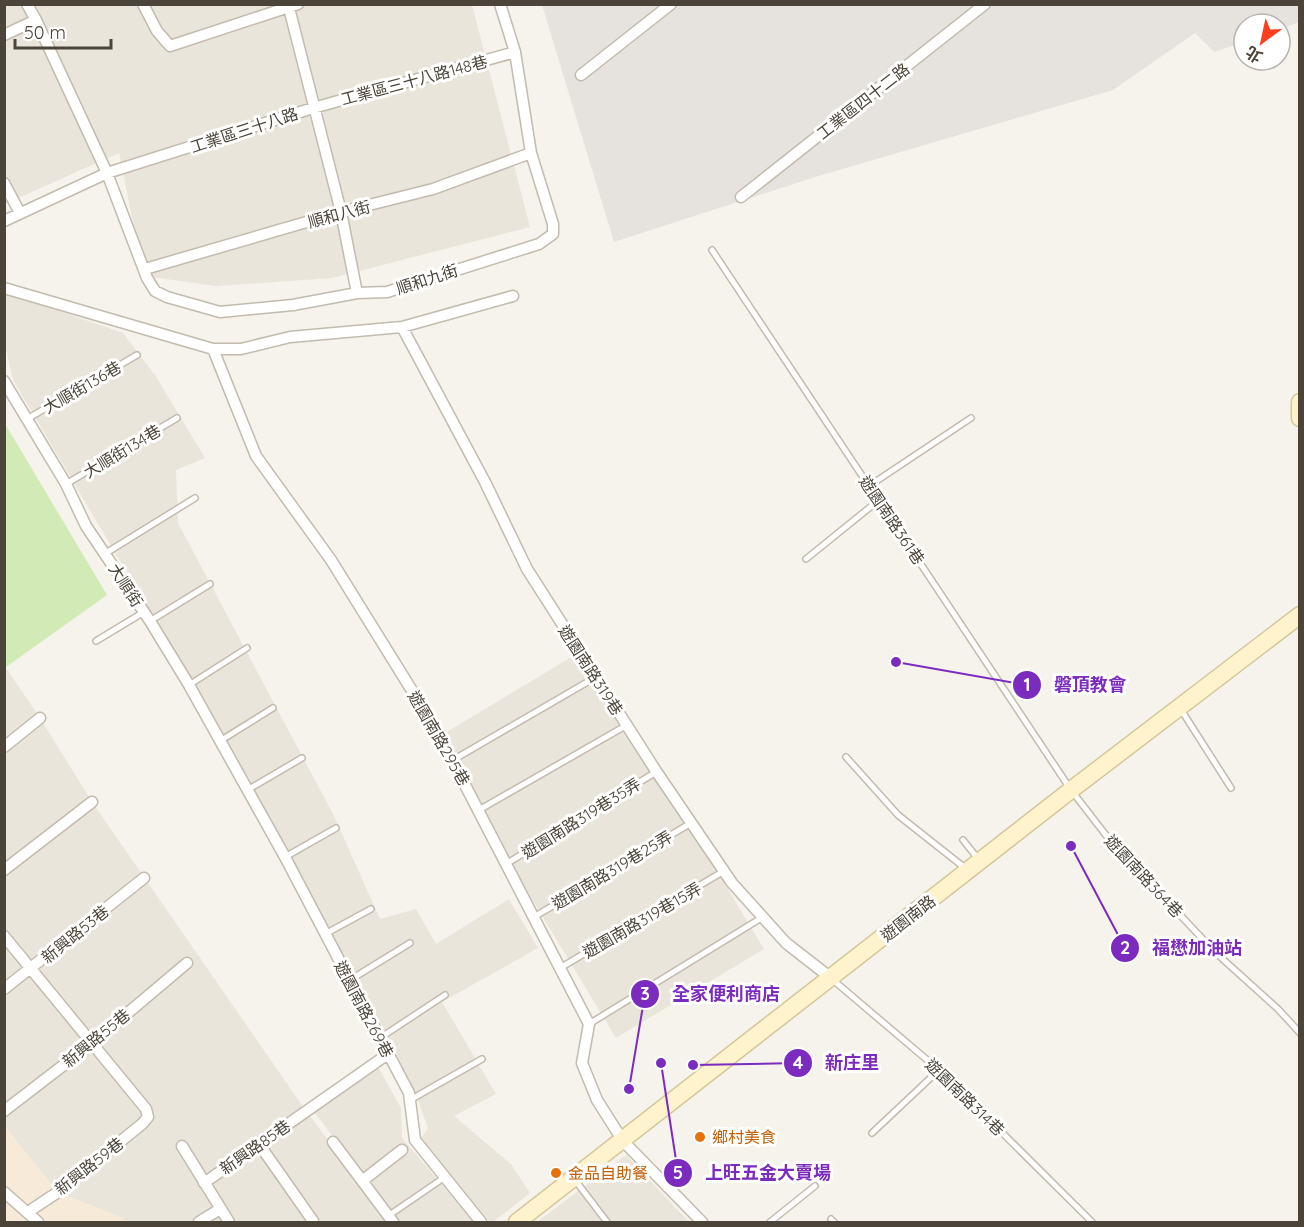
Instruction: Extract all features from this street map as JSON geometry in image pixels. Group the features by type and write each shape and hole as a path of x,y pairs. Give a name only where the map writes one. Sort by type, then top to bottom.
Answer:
{"street":[{"path":"27,4 107,173"},
{"path":"143,4 157,31 170,46 291,6"},
{"name":"順和九街","path":"107,173 155,291 167,297 220,312 293,305 357,293 387,292 539,244 553,234 553,224 531,153 515,52 500,4"},
{"path":"581,75 671,4"},
{"name":"工業區四十二路","path":"741,197 985,4"},
{"name":"工業區三十八路","path":"4,221 107,173 313,108 291,6"},
{"path":"4,35 36,20"},
{"name":"工業區三十八路148巷","path":"313,108 515,52"},
{"path":"313,108 341,212 357,293"},
{"name":"順和八街","path":"145,269 341,212 433,189 531,153"},
{"path":"4,183 20,213"},
{"path":"4,288 213,349 241,349 290,337 402,327 513,296"},
{"name":"遊園南路319巷","path":"402,327 485,482 527,569 656,771 732,883 786,943 831,978"},
{"name":"遊園南路295巷","path":"213,349 256,456 331,560 438,731 589,1024"},
{"name":"大順街","path":"4,381 66,484 86,526 147,616 249,789"},
{"path":"1299,402 1299,418"},
{"name":"遊園南路","path":"517,1222 1299,615"},
{"path":"4,747 40,718"},
{"name":"遊園南路269巷","path":"249,789 409,1093 415,1140 481,1222"},
{"path":"4,870 92,802"},
{"name":"新興路53巷","path":"4,989 144,878"},
{"path":"4,936 91,1044"},
{"name":"新興路55巷","path":"4,1111 91,1044 187,963"},
{"path":"589,1024 582,1063 597,1100 623,1141 702,1222"},
{"name":"新興路59巷","path":"28,1212 67,1185 148,1117 146,1109 91,1044"},
{"name":"新興路85巷","path":"204,1183 388,1054"},
{"path":"333,1142 390,1219"},
{"path":"259,1144 313,1221 311,1222"},
{"path":"182,1146 229,1222"},
{"path":"362,1181 402,1150"},
{"path":"4,1192 38,1222"},
{"path":"199,1222 220,1209"}],"lane":[{"name":"遊園南路361巷","path":"712,250 1071,790"},
{"name":"大順街136巷","path":"27,419 136,355"},
{"name":"大順街134巷","path":"66,484 177,418"},
{"path":"869,486 970,418"},
{"path":"106,554 195,498"},
{"path":"806,559 879,501"},
{"path":"96,641 210,584"},
{"path":"189,685 247,648"},
{"path":"453,760 596,677"},
{"path":"1180,707 1231,788"},
{"path":"220,741 273,708"},
{"path":"479,810 627,725"},
{"path":"846,757 898,815 974,866"},
{"path":"249,789 302,758"},
{"name":"遊園南路319巷35弄","path":"506,864 656,771"},
{"name":"遊園南路364巷","path":"1071,790 1112,843 1216,953 1278,1009 1299,1034"},
{"name":"遊園南路319巷25弄","path":"534,917 691,823"},
{"path":"285,857 336,828"},
{"path":"963,840 974,866"},
{"name":"遊園南路319巷15弄","path":"560,968 724,871"},
{"path":"325,934 371,909"},
{"path":"589,1024 763,917"},
{"path":"349,981 410,943"},
{"name":"遊園南路314巷","path":"831,978 939,1070 1092,1222"},
{"path":"380,1038 445,995"},
{"path":"410,1100 482,1059"},
{"path":"872,1133 939,1070"},
{"path":"390,1219 445,1177"},
{"path":"574,1178 607,1222"},
{"path":"770,1222 815,1186"}],"shaded area":[{"path":"1299,4 1300,22 1292,25 1292,12 1232,12 1232,46 1214,52 1195,33 1113,90 815,177 614,242 542,5"},
{"path":"4,5 472,5 530,227 332,278 216,286 144,276 119,153 5,204"},
{"path":"4,292 123,333 155,375 205,458 176,470 178,523 334,816 380,919 416,909 436,944 509,899 538,948 442,1002 496,1094 454,1116 511,1164 530,1193 493,1222 490,1222 420,1140 428,1128 415,1092 195,688 13,380 5,345"},
{"path":"583,650 764,949 616,1038 435,739"},
{"path":"4,665 92,802 306,1111 390,1222 55,1222 5,1192"},
{"path":"377,1065 401,1108 402,1138 474,1222 399,1222 311,1108"},
{"path":"4,1125 58,1192 121,1217 127,1222 5,1222"},
{"path":"626,1155 689,1222 537,1222"}],"green space":[{"path":"4,422 107,595 6,667 4,665"}],"place":[{"name":"磐頂教會","path":"896,662"},
{"name":"福懋加油站","path":"1071,846"},
{"name":"上旺五金大賣場","path":"661,1063"},
{"name":"新庄里","path":"693,1065"},
{"name":"全家便利商店","path":"629,1089"},
{"name":"鄉村美食","path":"700,1137"},
{"name":"金品自助餐","path":"556,1173"}]}
